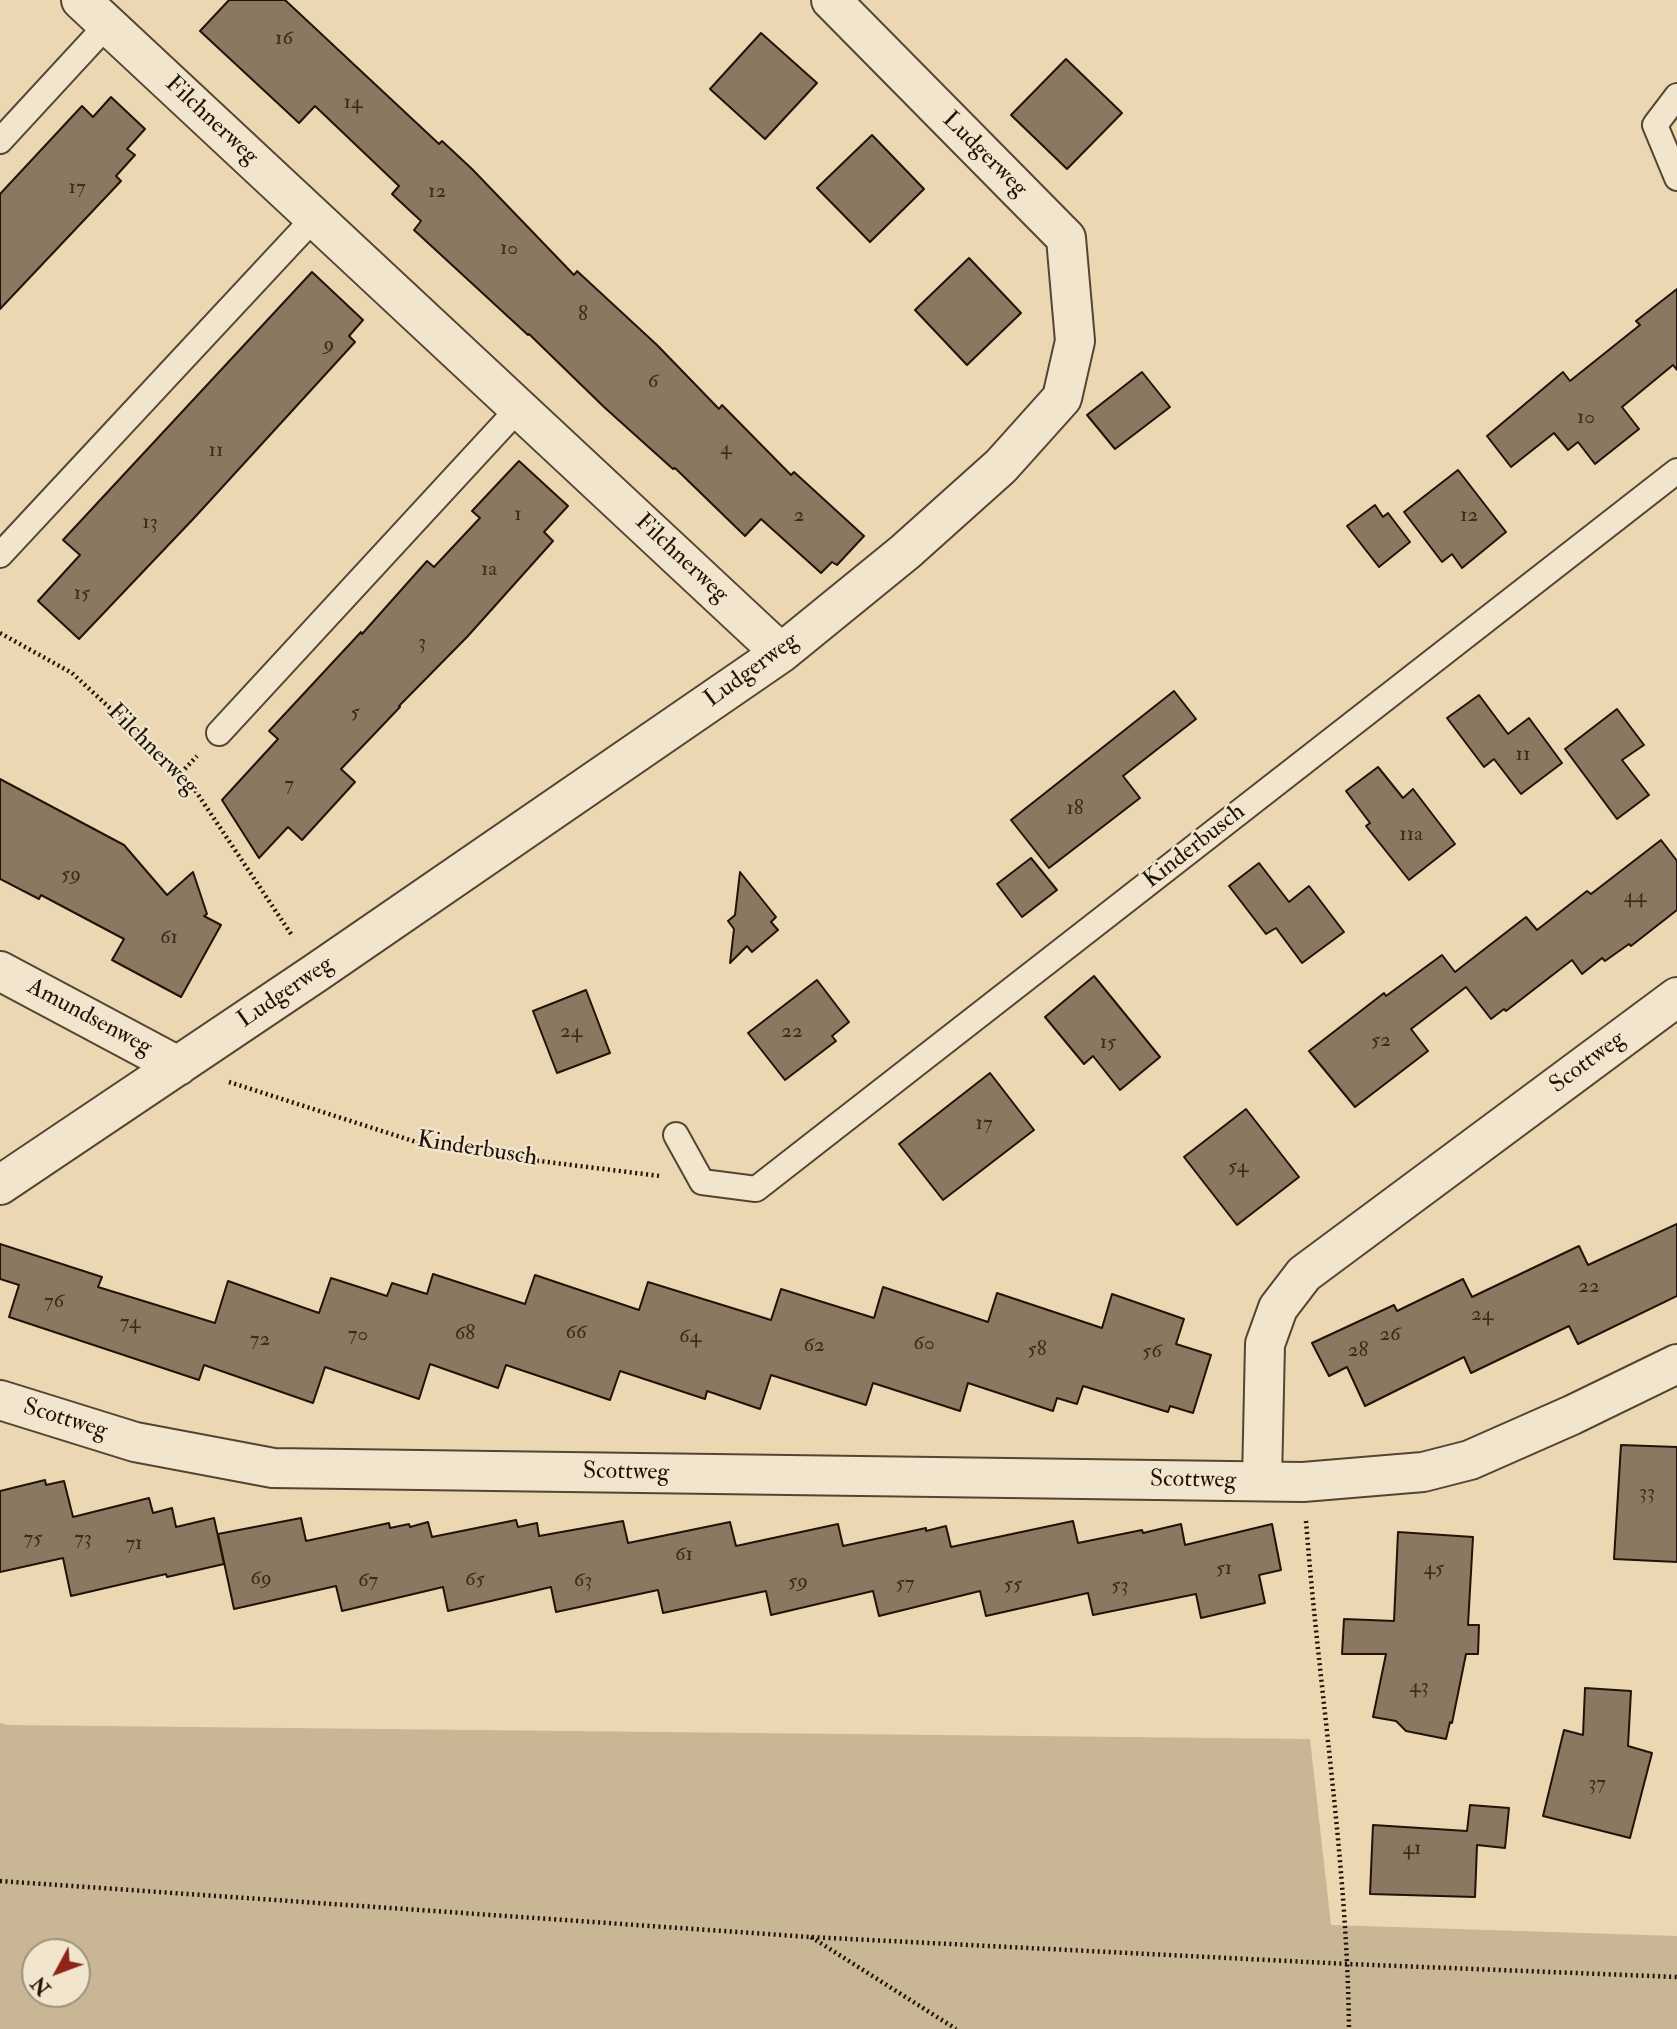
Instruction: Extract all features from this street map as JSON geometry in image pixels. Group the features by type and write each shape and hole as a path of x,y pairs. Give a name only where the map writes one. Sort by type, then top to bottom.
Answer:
{"street":[{"name":"Ludgerweg","path":"0,1185 317,972 781,653 905,552 1000,466 1062,398 1074,341 1066,238 831,0"},
{"name":"Filchnerweg","path":"94,12 781,653"},
{"name":"Amundsenweg","path":"0,971 178,1066"},
{"name":"Scottweg","path":"1262,1481 1265,1344 1278,1308 1304,1275 1677,997"},
{"name":"Scottweg","path":"0,1399 135,1442 273,1468 1303,1482 1423,1472 1470,1460 1677,1364"}],"lane":[{"name":"Filchnerweg","path":"0,141 94,12"},
{"path":"1677,96 1655,125 1677,178"},
{"path":"0,555 315,217"},
{"path":"219,733 519,408"},
{"name":"Kinderbusch","path":"702,1182 756,1189 1677,471"},
{"path":"676,1135 702,1182"}],"path":[{"name":"Filchnerweg","path":"0,633 72,673 189,781 317,972"},
{"name":"Kinderbusch","path":"178,1066 435,1147 702,1182"},
{"path":"1303,1482 1313,1607 1343,1890 1349,2029"},
{"path":"0,1881 810,1937 1348,1964 1677,1977"},
{"path":"810,1937 956,2029"}],"shaded area":[{"path":"0,1723 1310,1739 1331,1925 1677,1936 1677,2029 0,2029"}],"building":[{"path":"229,0 285,0 439,144 442,141 472,169 574,275 577,271 657,345 719,409 722,405 791,475 794,472 864,536 837,565 832,562 821,573 761,519 745,536 675,468 604,407 529,334 414,230 421,221 392,194 399,186 315,106 299,123 200,31"},
{"path":"761,33 817,83 765,139 710,89"},
{"path":"1066,59 1122,113 1067,169 1011,115"},
{"path":"111,97 145,129 127,149 135,155 116,176 121,181 0,309 0,194 82,106 93,117"},
{"path":"872,135 924,189 870,242 817,188"},
{"path":"969,258 1021,313 967,365 915,310"},
{"path":"312,272 363,320 349,336 355,342 79,639 38,601 80,555 63,540"},
{"path":"1677,289 1677,370 1673,365 1622,407 1639,429 1595,464 1578,442 1568,450 1554,433 1511,467 1487,436 1563,372 1570,381 1640,325 1636,321"},
{"path":"1142,372 1170,407 1115,449 1087,415"},
{"path":"519,461 568,506 544,532 553,541 467,637 341,769 355,782 302,840 288,827 259,858 222,800 278,739 269,731 427,561 434,567 480,518 472,511"},
{"path":"1458,470 1506,532 1462,568 1452,554 1442,562 1404,512"},
{"path":"1375,505 1383,517 1388,513 1410,542 1379,567 1347,526"},
{"path":"1174,691 1196,719 1123,776 1140,798 1049,868 1011,820"},
{"path":"1479,695 1508,734 1529,718 1562,763 1521,794 1494,759 1484,767 1447,718"},
{"path":"1617,709 1644,745 1622,760 1649,795 1617,819 1565,749"},
{"path":"1378,767 1403,798 1413,789 1455,844 1409,880 1366,826 1370,823 1346,791"},
{"path":"0,779 124,845 167,895 193,872 207,914 204,916 221,925 181,997 112,960 124,939 41,895 39,899 0,879"},
{"path":"1661,840 1677,861 1677,910 1631,946 1629,944 1605,961 1602,958 1582,974 1572,960 1506,1011 1504,1009 1491,1019 1466,987 1411,1029 1428,1051 1355,1107 1309,1051 1384,993 1386,996 1442,955 1455,972 1526,917 1537,930 1587,891 1591,894"},
{"path":"1031,858 1057,890 1022,917 997,884"},
{"path":"1259,863 1289,902 1309,886 1344,932 1302,963 1276,928 1266,934 1229,886"},
{"path":"740,872 776,917 771,922 778,930 752,952 747,946 730,963 734,929 728,921 735,915"},
{"path":"1094,976 1160,1057 1120,1090 1093,1056 1084,1064 1045,1017"},
{"path":"817,980 849,1022 832,1036 836,1041 785,1080 748,1033"},
{"path":"586,990 610,1053 557,1073 533,1011"},
{"path":"990,1073 1034,1130 943,1200 899,1144"},
{"path":"1246,1109 1299,1177 1237,1225 1184,1157"},
{"path":"1677,1224 1677,1296 1578,1344 1569,1326 1471,1373 1464,1357 1365,1406 1347,1367 1329,1376 1312,1343 1394,1305 1397,1311 1463,1279 1472,1297 1579,1246 1588,1265"},
{"path":"0,1244 102,1277 98,1287 215,1323 228,1281 319,1313 331,1278 387,1296 392,1283 427,1294 433,1274 525,1304 535,1275 639,1310 648,1282 771,1320 781,1289 874,1318 883,1287 988,1322 997,1293 1102,1328 1112,1294 1184,1319 1176,1344 1211,1355 1193,1413 1170,1406 1168,1412 1083,1386 1077,1404 1057,1398 1053,1411 968,1383 960,1411 873,1383 866,1405 771,1375 760,1409 707,1391 705,1399 620,1371 610,1400 506,1365 498,1388 430,1364 419,1399 325,1367 313,1403 204,1365 199,1380 9,1317 19,1285 0,1279"},
{"path":"1621,1445 1677,1447 1677,1562 1614,1559"},
{"path":"45,1480 46,1485 64,1481 73,1517 149,1498 153,1513 172,1508 176,1527 214,1518 224,1564 71,1596 63,1558 0,1572 0,1491"},
{"path":"301,1518 306,1541 389,1523 390,1528 409,1524 410,1527 428,1522 432,1537 516,1520 518,1527 537,1523 539,1536 623,1521 628,1543 730,1522 736,1546 838,1524 843,1546 946,1526 951,1547 1073,1521 1078,1543 1181,1524 1185,1545 1272,1524 1281,1570 1259,1575 1265,1603 1201,1618 1196,1594 1093,1615 1088,1593 986,1616 980,1591 879,1616 873,1591 771,1615 766,1591 663,1613 658,1590 556,1612 551,1587 448,1611 443,1587 342,1611 336,1586 234,1609 218,1534"},
{"path":"1398,1532 1473,1537 1468,1625 1479,1625 1478,1654 1466,1654 1452,1723 1450,1722 1446,1739 1406,1731 1396,1721 1373,1717 1386,1654 1342,1654 1344,1619 1394,1621"},
{"path":"1585,1688 1631,1691 1628,1746 1652,1753 1630,1838 1543,1816 1564,1730 1583,1735"},
{"path":"1470,1805 1509,1808 1505,1848 1477,1845 1475,1897 1370,1894 1373,1825 1467,1831"}]}
